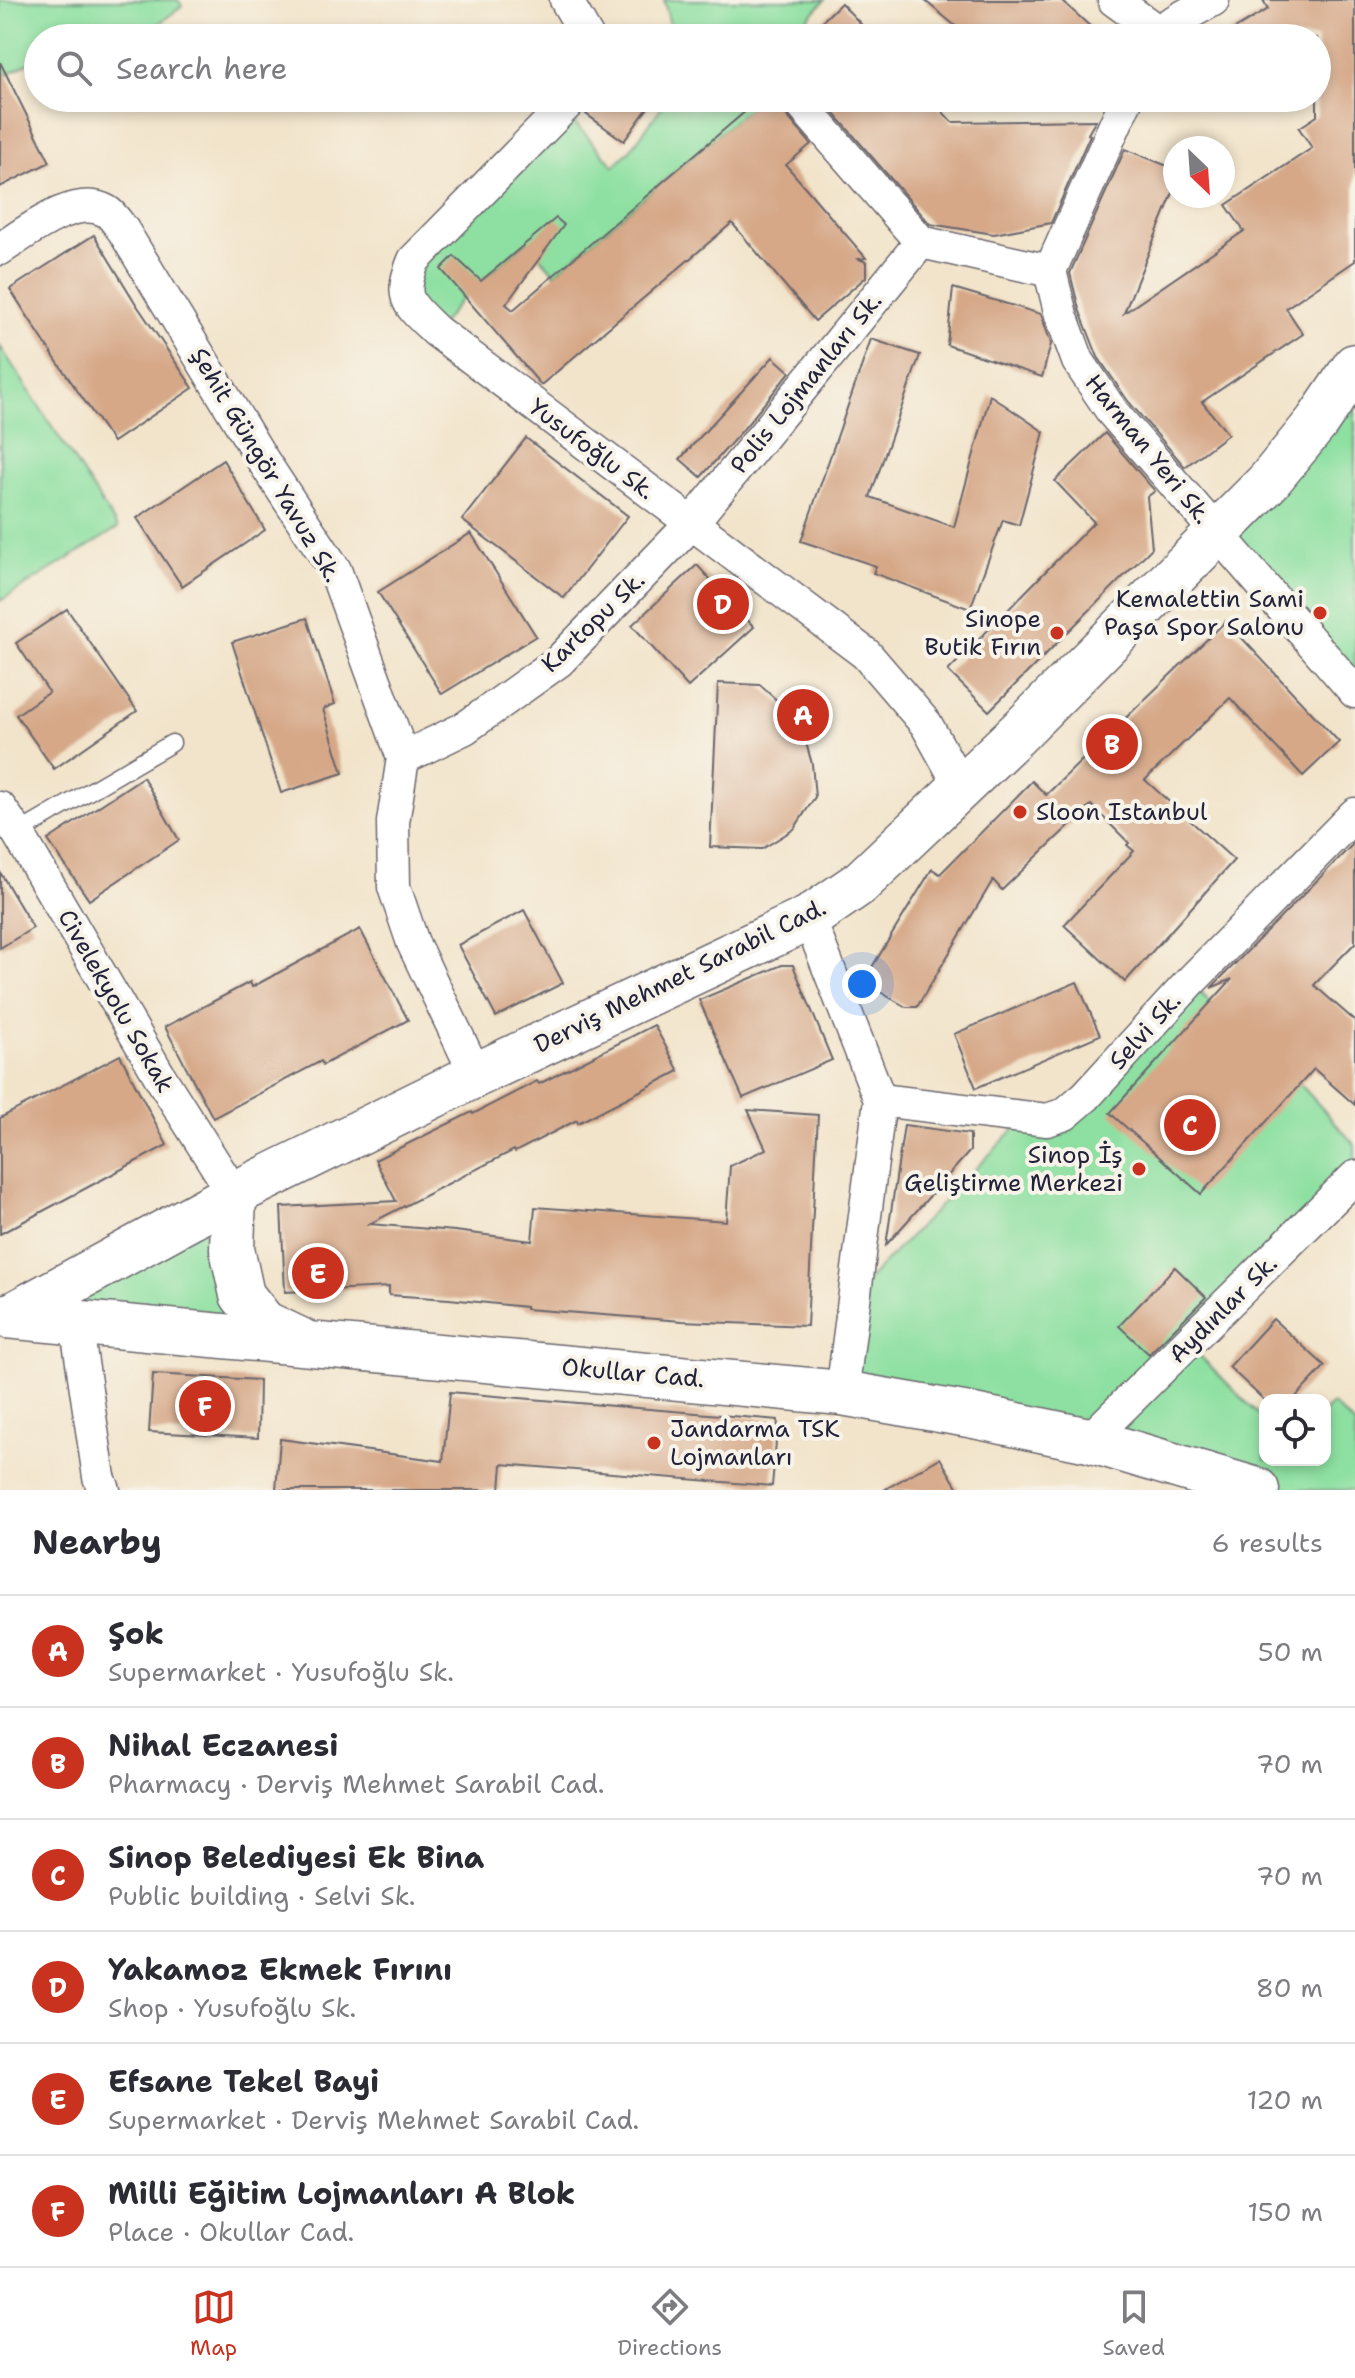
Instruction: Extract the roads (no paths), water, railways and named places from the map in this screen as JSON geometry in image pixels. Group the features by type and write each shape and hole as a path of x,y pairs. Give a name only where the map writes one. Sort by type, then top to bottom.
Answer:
{"main road":[{"name":"Derviş Mehmet Sarabil Cad.","path":"3,1313 234,1194 476,1075 809,918 860,883 1017,734 1268,482 1351,381"},
{"path":"234,1194 232,1249 242,1295 264,1323 305,1343"},
{"name":"Okullar Cad.","path":"3,1313 842,1393 1089,1440 1257,1490"}],"street":[{"path":"566,0 580,24"},
{"path":"1114,0 1144,24"},
{"path":"1173,24 1213,0"},
{"name":"Yusufoğlu Sk.","path":"559,112 414,260 406,280 407,296 412,307 436,331 866,654 926,724 961,787"},
{"path":"808,112 921,242 1050,271 1121,112"},
{"name":"Şehit Güngör Yavuz Sk.","path":"0,249 57,214 73,208 92,205 108,212 123,230 262,459 335,570 403,758 393,822 394,887 413,943 476,1075"},
{"name":"Polis Lojmanları Sk.","path":"691,524 921,242"},
{"name":"Harman Yeri Sk.","path":"1050,271 1061,315 1078,361 1113,413 1355,692"},
{"name":"Kartopu Sk.","path":"403,758 465,728 559,661 691,524"},
{"name":"Selvi Sk.","path":"880,1100 1047,1120 1065,1114 1086,1096 1191,981 1355,814"},
{"name":"Civelekyolu Sokak","path":"9,820 162,1080 234,1194"},
{"path":"809,918 880,1100 842,1393"},
{"name":"Aydınlar Sk.","path":"1089,1440 1355,1177"},
{"path":"76,1322 99,1477 104,1490"}],"lane":[{"path":"9,820 172,743"}],"place":[{"name":"Yakamoz Ekmek Fırını","path":"723,604"},
{"name":"Kemalettin Sami Paşa Spor Salonu","path":"1320,613"},
{"name":"Sinope Butik Fırın","path":"1057,633"},
{"name":"Şok","path":"803,715"},
{"name":"Nihal Eczanesi","path":"1112,744"},
{"name":"Sloon Istanbul","path":"1020,812"},
{"name":"Sinop Belediyesi Ek Bina","path":"1190,1125"},
{"name":"Sinop İş Geliştirme Merkezi","path":"1139,1169"},
{"name":"Efsane Tekel Bayi","path":"318,1273"},
{"name":"Milli Eğitim Lojmanları A Blok","path":"205,1406"},
{"name":"Jandarma TSK Lojmanları","path":"654,1443"}]}
